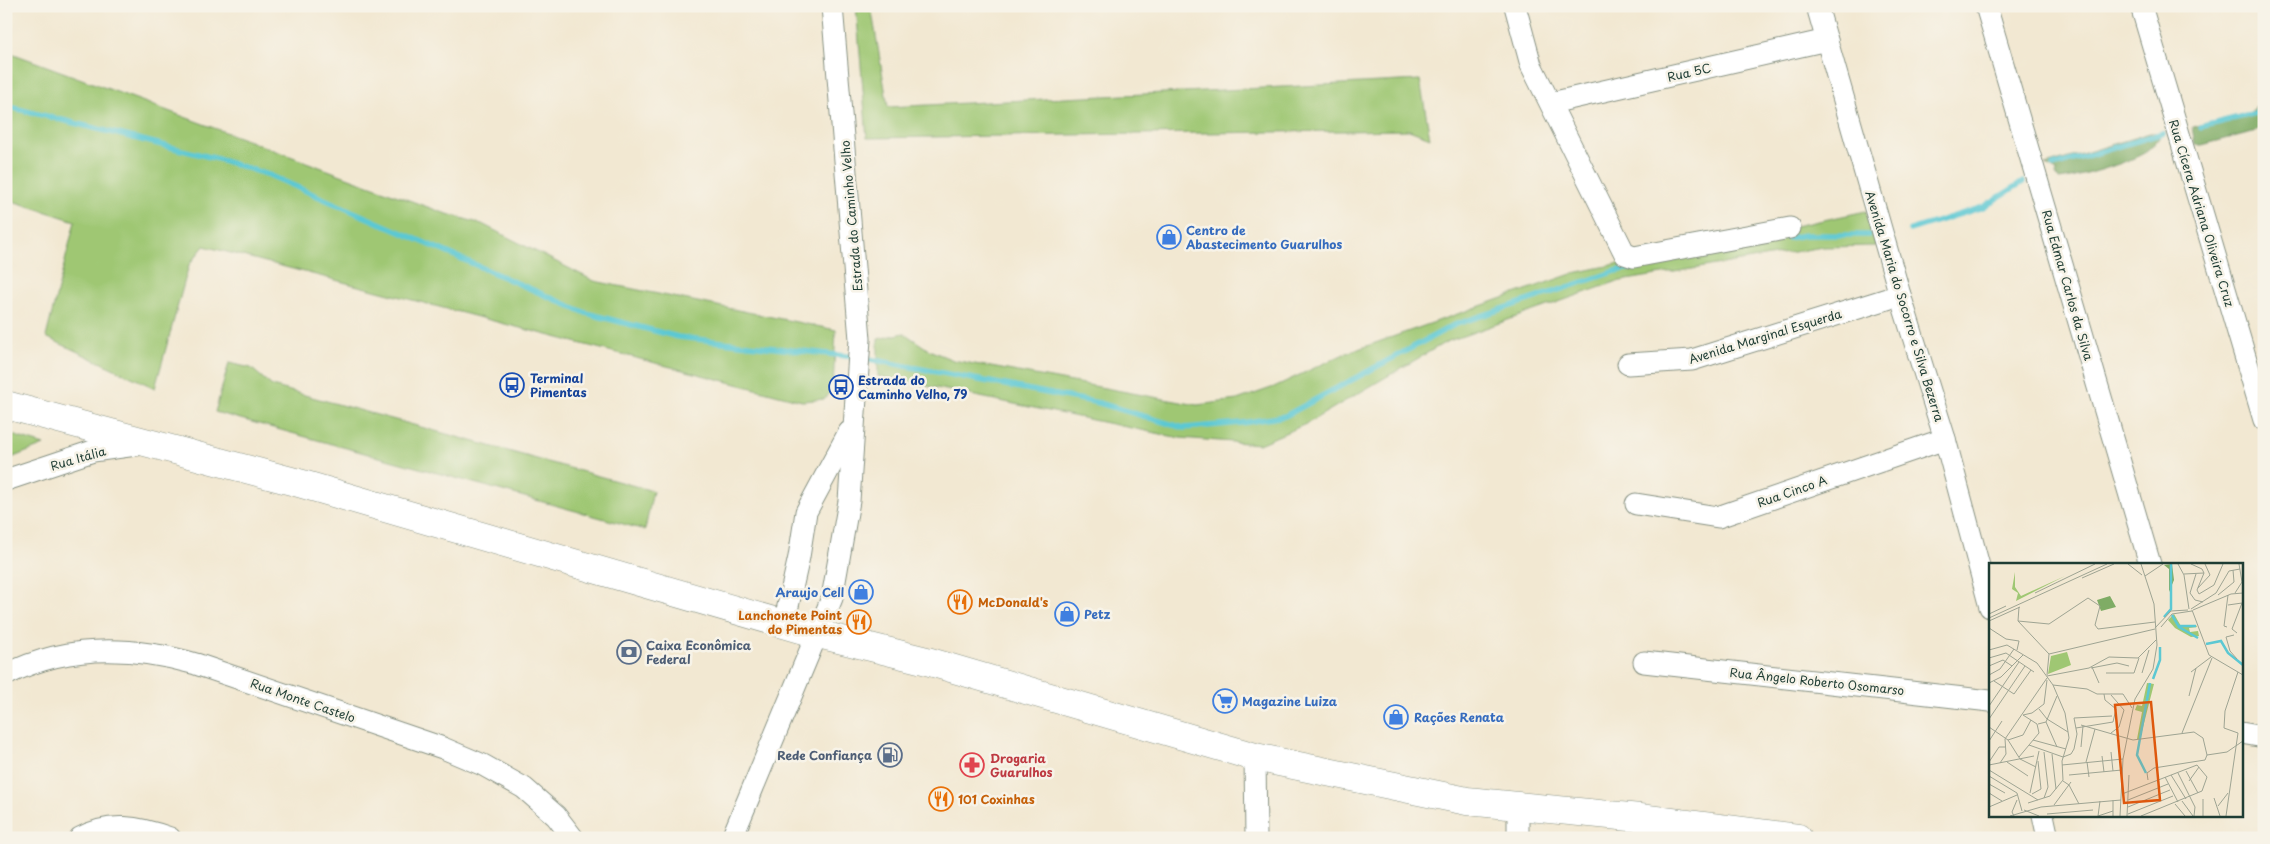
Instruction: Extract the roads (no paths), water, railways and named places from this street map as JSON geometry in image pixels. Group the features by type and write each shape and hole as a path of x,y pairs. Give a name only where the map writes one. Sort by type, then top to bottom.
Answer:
{"main road":[{"path":"6,405 299,483 818,634 927,661 1255,757 1467,801 1640,818 1798,838"},
{"path":"6,418 46,429 151,443"}],"street":[{"name":"Estrada do Caminho Velho","path":"732,838 835,589 849,501 860,339 832,6"},
{"path":"1515,6 1531,65 1621,250 1627,256 1634,257 1790,228"},
{"name":"Avenida Maria do Socorro e Silva Bezerra","path":"1817,6 1900,294 1945,439 1989,603"},
{"name":"Rua Edmar Carlos da Silva","path":"1986,6 2150,563"},
{"name":"Rua Cícera Adriana Oliveira Cruz","path":"2141,6 2264,420"},
{"name":"Rua 5C","path":"1551,103 1827,40"},
{"name":"Avenida Marginal Esquerda","path":"1628,364 1692,360 1900,294"},
{"name":"Estrada do Caminho Velho","path":"784,624 799,557 806,512 853,425"},
{"name":"Rua Cinco A","path":"1636,504 1718,517 1945,439"},
{"name":"Rua Itália","path":"6,480 93,451 151,443"},
{"name":"Rua Monte Castelo","path":"6,675 48,658 82,653 122,650 163,654 443,748 484,765 524,788 556,816 573,838"},
{"name":"Rua Ângelo Roberto Osomarso","path":"1644,662 1989,701"},
{"path":"2242,733 2264,737"},
{"path":"1255,757 1256,838"},
{"path":"1518,807 1518,838"},
{"path":"2043,816 2048,838"},
{"path":"80,838 92,831 115,826 138,828 170,838"}],"waterway":[{"path":"6,106 218,159 269,175 586,313 678,337 855,357"},
{"path":"2200,127 2264,111"},
{"path":"2053,166 2163,133"},
{"path":"1910,230 1983,207 2023,182"},
{"path":"1788,238 1805,235 1869,235"},
{"path":"864,358 1099,403 1184,428 1242,423 1285,416 1454,325 1616,271 1641,266"}],"place":[{"name":"Centro de Abastecimento Guarulhos","path":"1169,237"},
{"name":"Terminal Pimentas","path":"512,385"},
{"name":"Estrada do Caminho Velho, 79","path":"841,387"},
{"name":"Araujo Cell","path":"861,592"},
{"name":"McDonald's","path":"960,602"},
{"name":"Petz","path":"1067,614"},
{"name":"Lanchonete Point do Pimentas","path":"859,622"},
{"name":"Caixa Econômica Federal","path":"629,652"},
{"name":"Magazine Luiza","path":"1225,701"},
{"name":"Rações Renata","path":"1396,717"},
{"name":"Rede Confiança","path":"890,755"},
{"name":"Drogaria Guarulhos","path":"972,765"},
{"name":"101 Coxinhas","path":"941,799"}]}
